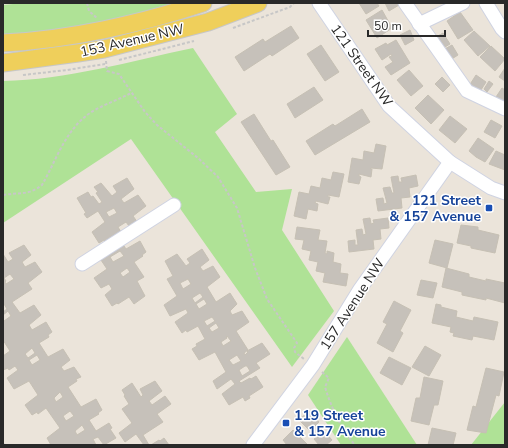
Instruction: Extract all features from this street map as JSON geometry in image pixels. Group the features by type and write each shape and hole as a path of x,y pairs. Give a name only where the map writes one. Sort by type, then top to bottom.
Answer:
{"main road":[{"name":"153 Avenue NW","path":"3,44 100,30 141,21 203,3"},
{"name":"153 Avenue NW","path":"3,63 104,49 208,22 258,3"}],"street":[{"name":"121 Street NW","path":"319,3 390,106 450,162 491,188 505,193"},
{"path":"405,3 467,91 505,109"},
{"path":"419,24 463,3"},
{"path":"486,3 505,32"},
{"name":"157 Avenue NW","path":"253,445 314,365 360,290 450,162"},
{"path":"82,264 174,205"}],"path":[{"path":"87,3 89,11 97,19 100,30"},
{"path":"104,49 107,71 119,74 145,112 157,125 208,166 226,189 237,208 255,268 267,299 282,323 296,340 297,343 294,348 295,352 314,365 329,378 325,387 345,432 355,445"},
{"path":"3,196 11,194 25,194 42,185 66,141 80,122 90,113 131,93"}],"green space":[{"path":"23,3 177,3 91,24 3,36 3,5"},
{"path":"193,48 237,114 215,132 256,192 292,189 282,230 334,311 292,367 131,139 3,223 3,81 27,80 74,74"},
{"path":"347,337 417,445 341,445 308,395"},
{"path":"505,402 505,445 471,445"}],"building":[{"path":"359,3 377,3 379,6 366,14"},
{"path":"385,3 398,3 399,5 389,11"},
{"path":"382,10 392,28 377,38 366,20"},
{"path":"460,12 473,30 458,39 447,21"},
{"path":"291,26 299,38 272,56 270,54 244,71 235,57 263,39 265,42"},
{"path":"410,30 414,40 405,45 400,35"},
{"path":"474,31 490,46 478,56 464,40"},
{"path":"443,33 450,44 440,50 433,39"},
{"path":"396,40 410,63 391,75 385,67 393,62 389,57 392,56 391,54 382,60 375,49"},
{"path":"321,45 339,72 325,81 307,54"},
{"path":"452,45 458,55 447,62 441,51"},
{"path":"491,46 505,59 495,71 480,57"},
{"path":"505,68 505,81 499,77"},
{"path":"409,70 423,86 411,96 397,80"},
{"path":"476,75 486,82 479,93 469,86"},
{"path":"442,77 450,85 443,92 435,84"},
{"path":"489,81 493,84 487,92 484,89"},
{"path":"314,87 323,100 295,118 287,104"},
{"path":"502,88 505,90 505,105 494,100"},
{"path":"428,95 444,110 431,124 415,108"},
{"path":"362,109 370,122 315,155 306,141 333,124 335,126"},
{"path":"254,114 290,167 276,175 241,122"},
{"path":"450,116 467,129 455,143 439,130"},
{"path":"491,120 502,126 495,138 484,132"},
{"path":"478,138 494,149 485,162 469,151"},
{"path":"376,144 386,146 382,169 371,168 371,177 359,174 361,177 359,184 348,182 352,158 363,160 364,151 374,153"},
{"path":"496,151 505,155 505,170 489,164"},
{"path":"333,172 344,174 339,197 328,195 328,197 330,197 328,204 316,201 315,203 318,204 317,211 308,209 306,219 294,216 299,192 309,194 311,186 320,188 322,178 331,180"},
{"path":"416,175 418,186 409,188 410,197 401,198 402,208 378,211 376,199 383,198 384,204 387,203 383,188 390,187 392,193 394,193 391,177 398,176 399,182 402,182 401,178"},
{"path":"127,178 134,189 121,199 124,203 138,195 146,206 133,216 138,223 118,237 126,249 140,241 146,252 134,262 144,277 137,281 145,296 134,304 129,297 112,306 105,295 112,289 109,284 101,288 94,278 107,269 101,260 119,248 111,237 99,243 92,232 105,222 98,211 87,218 84,214 86,213 77,198 88,192 99,204 102,202 94,187 101,183 112,196 117,192 113,186","holes":["114,208 117,213 109,217 106,212","126,222 129,226 121,232 118,227","120,251 124,256 113,262 110,257","127,268 130,272 123,277 120,273"]},
{"path":"370,218 371,224 374,223 373,220 388,218 389,228 380,229 381,239 373,240 374,249 349,252 348,241 355,240 355,245 358,245 356,230 362,229 363,235 366,234 363,219"},
{"path":"461,225 478,227 478,230 499,235 495,253 471,248 471,246 457,243"},
{"path":"297,227 320,230 318,240 327,241 325,253 327,254 327,251 334,253 333,262 341,264 340,273 348,274 346,286 323,282 325,273 316,271 318,262 309,260 311,251 302,249 304,240 295,239"},
{"path":"435,240 453,244 447,268 429,263"},
{"path":"24,245 31,255 22,262 25,267 35,262 42,272 28,283 32,289 12,302 20,313 34,305 41,315 29,325 32,330 46,322 52,332 48,335 49,337 39,343 48,357 63,349 70,360 61,367 64,371 74,367 81,377 76,379 77,381 68,387 81,407 96,399 102,410 98,413 99,414 89,420 96,431 109,423 112,428 110,429 116,438 104,445 98,437 93,439 96,445 51,445 47,438 60,428 46,408 38,414 37,412 32,415 25,405 38,395 29,381 14,389 7,378 18,370 15,366 9,370 8,368 3,370 3,356 10,351 3,340 3,320 4,321 11,316 8,311 3,315 3,312 7,309 4,304 3,305 3,254 8,262 13,259 9,253","holes":["10,274 14,279 6,284 4,278","32,348 35,353 28,358 25,354","37,355 40,360 32,365 29,360","60,392 63,397 56,402 54,398","70,411 74,416 66,421 63,416","82,425 85,430 77,435 75,431"]},
{"path":"202,249 209,260 200,267 203,271 213,266 220,277 207,287 216,302 230,293 237,304 230,311 232,315 242,311 249,322 236,331 248,350 244,353 245,355 248,352 247,351 262,343 270,354 256,363 260,368 239,381 241,383 256,376 263,387 249,396 250,398 245,401 243,397 229,405 222,394 235,384 231,379 217,389 213,381 226,372 215,352 199,360 192,349 197,346 196,344 205,339 198,326 182,333 175,322 188,313 186,309 170,316 164,305 177,296 167,279 173,276 165,261 177,254 186,266 190,263 187,259","holes":["188,279 191,284 183,289 180,283","200,293 203,297 195,303 192,298","204,299 207,304 199,309 196,304","212,317 215,321 207,326 204,321","216,323 219,328 212,332 209,328","227,336 231,341 223,346 221,342 227,338","237,355 241,361 233,365 229,360","247,366 250,371 242,376 239,370"]},
{"path":"446,268 469,274 469,277 505,283 505,303 486,298 486,300 462,295 462,292 442,287"},
{"path":"421,280 437,283 433,298 417,295"},
{"path":"394,301 411,310 400,331 403,333 393,352 377,343 387,324 383,322"},
{"path":"436,304 441,305 441,307 457,311 456,317 473,321 474,317 498,322 494,340 473,336 472,340 453,336 454,333 450,332 451,327 432,323"},
{"path":"425,346 441,355 429,376 412,367"},
{"path":"389,357 411,368 402,385 380,373"},
{"path":"486,368 504,372 499,396 496,395 486,433 467,430 473,406 476,407"},
{"path":"424,377 443,381 438,405 434,405 429,425 411,421 416,398 420,398"},
{"path":"155,381 162,391 149,401 152,405 165,396 171,404 157,414 163,422 143,435 149,445 144,445 136,434 125,442 119,433 132,423 122,409 129,404 122,390 132,383 141,397 143,395 140,389"},
{"path":"309,411 319,422 310,431 299,420"},
{"path":"432,428 456,433 453,445 428,445"},
{"path":"293,430 307,444 306,445 287,445 283,440"},
{"path":"324,431 332,440 326,445 319,445 314,439"},
{"path":"164,438 169,445 151,445 159,440 160,441"}],"place":[{"name":"121 Street & 157 Avenue","path":"489,208"},
{"name":"119 Street & 157 Avenue","path":"286,423"}]}
